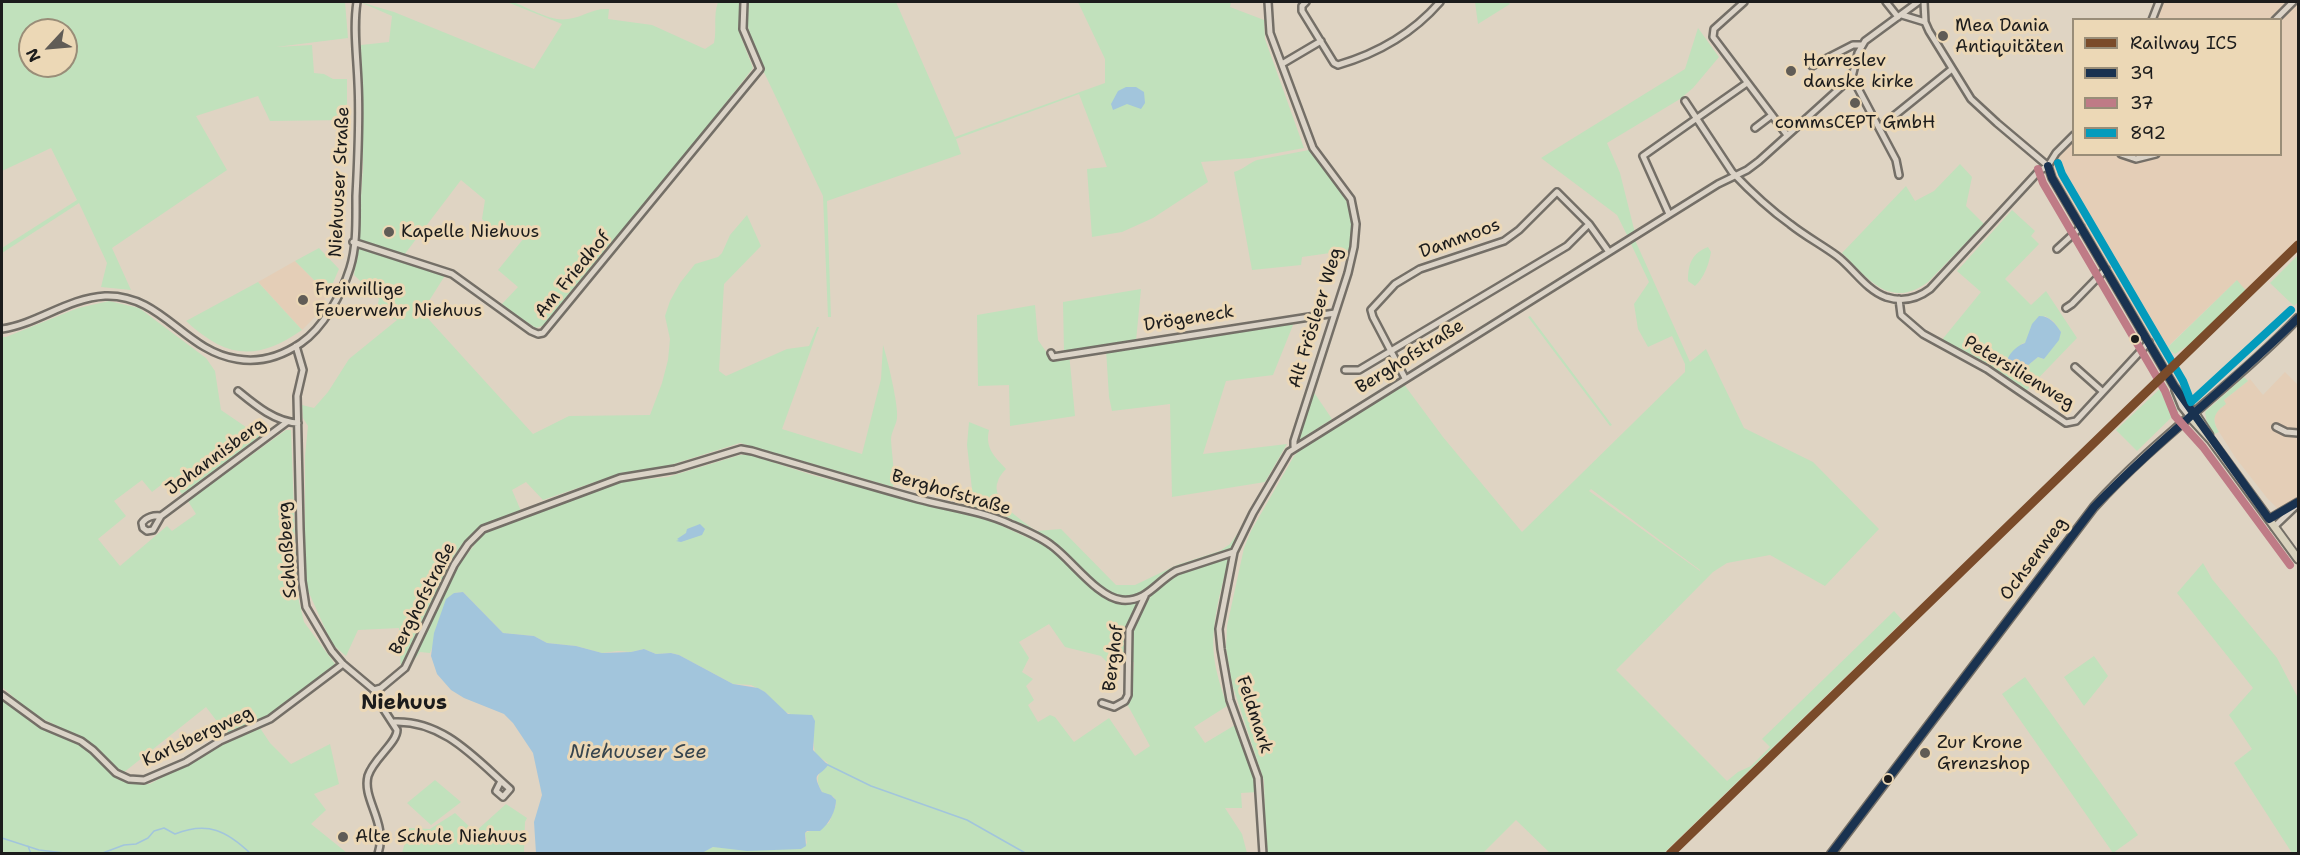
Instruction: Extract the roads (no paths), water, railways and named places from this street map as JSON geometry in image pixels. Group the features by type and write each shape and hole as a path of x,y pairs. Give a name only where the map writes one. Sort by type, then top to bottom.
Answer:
{"main road":[{"name":"Ochsenweg","path":"1831,854 2076,528 2110,489 2247,367 2298,318"},
{"path":"2192,414 2298,558"}],"street":[{"name":"Niehuuser Straße","path":"296,346 316,329 338,294 350,268 359,110 355,22 357,2"},
{"name":"Am Friedhof","path":"353,242 452,274 531,332 543,333 760,69 743,28 744,2"},
{"name":"Alt Frösleer Weg","path":"1268,2 1270,33 1313,148 1346,190 1355,211 1354,247 1294,446"},
{"path":"1306,2 1302,6 1302,11 1336,64 1372,54 1404,35 1440,2"},
{"path":"1744,2 1714,29 1713,37 1787,135"},
{"path":"1887,2 1900,16 1925,22"},
{"path":"1899,175 1896,160 1852,77 1862,45 1869,37 1918,2"},
{"path":"1924,2 1925,22 1952,69 1978,107 2048,166 2052,178 2192,414"},
{"path":"2153,18 2159,2"},
{"path":"2277,18 2293,2"},
{"path":"1282,64 1321,41"},
{"path":"1812,66 1852,45 1862,45"},
{"path":"1879,128 1952,69"},
{"name":"Berghofstraße","path":"1234,552 1274,475 1294,446 1669,214 1759,161 1852,77"},
{"path":"1669,214 1643,156 1747,83"},
{"path":"1685,100 1735,176 1788,223 1837,256 1872,289 1889,298 1899,299 1915,298 1930,289 2039,171 2048,166 2056,153 2072,136"},
{"path":"1755,128 1772,115"},
{"path":"2127,156 2136,159 2148,156"},
{"name":"Dammoos","path":"1405,378 1371,310 1395,284 1420,269 1504,241 1519,230 1557,192 1589,224 1609,252"},
{"path":"1345,370 1359,370 1567,246 1589,224"},
{"path":"2057,249 2081,227"},
{"path":"2066,308 2106,269"},
{"path":"2,329 25,323 87,299 114,296 135,300 149,306 202,346 231,358 246,360 267,358 296,346"},
{"name":"Petersilienweg","path":"1899,299 1901,315 1923,334 1987,369 2066,423 2076,421 2149,342"},
{"name":"Drögeneck","path":"1051,353 1053,357 1335,313"},
{"name":"Schloßberg","path":"296,346 303,370 297,396 304,595 310,617 327,644 343,664 374,690 377,699 394,722"},
{"path":"2075,367 2102,391"},
{"name":"Johannisberg","path":"238,391 270,414 287,422 298,423"},
{"name":"Johannisberg","path":"161,516 287,422"},
{"path":"2276,427 2286,432 2298,433"},
{"name":"Berghofstraße","path":"374,690 381,688 405,669 454,565 468,544 483,529 620,477 675,469 741,449 873,487 983,514 1008,523 1048,543 1111,597 1123,600 1145,596"},
{"path":"2269,519 2298,502"},
{"path":"2274,527 2298,502"},
{"path":"1145,596 1168,575 1176,571 1234,552"},
{"name":"Feldmark","path":"1234,552 1220,629 1221,649 1230,700 1258,778 1263,854"},
{"name":"Berghof","path":"1102,703 1114,707 1125,701 1128,695 1129,630 1145,596"},
{"name":"Karlsbergweg","path":"2,695 43,725 81,741 116,772 129,779 144,780 186,762 220,741 270,719 343,664"},
{"path":"378,854 380,828 369,791 368,778 379,755 395,738 397,730 394,722 422,724 440,732 457,742 501,781"}],"water":[{"path":"1126,87 1136,87 1144,92 1145,103 1141,109 1127,104 1113,110 1111,104 1118,91"},
{"path":"2039,316 2049,319 2057,326 2061,332 2059,340 2044,359 2038,357 2021,371 2007,370 2008,357 2025,343 2032,324"},
{"path":"700,524 705,529 702,535 681,542 676,541 686,533 687,529"},
{"name":"Niehuuser See","path":"463,592 503,633 534,636 547,643 576,646 602,653 644,649 656,654 679,655 733,684 758,688 788,714 812,715 815,721 813,750 828,765 818,776 817,781 822,792 831,795 836,800 829,821 820,831 805,833 806,846 801,849 747,851 713,847 700,854 536,853 534,822 542,795 533,753 513,723 504,714 464,698 451,690 437,674 431,656 434,633 446,599 454,593"}],"waterway":[{"path":"826,764 871,786 967,820 1027,854"},
{"path":"100,854 124,845 136,844 148,838 154,831 164,828 175,834 197,828 216,830 234,839 251,854"},
{"path":"2,838 39,850 73,854"},
{"path":"28,846 31,854"},
{"path":"1059,854 1070,854"}],"rail line":[{"name":"IC5","path":"1670,854 2298,245"}],"place":[{"name":"Mea Dania Antiquitäten","path":"1943,36"},
{"name":"Harreslev danske kirke","path":"1791,71"},
{"name":"commsCEPT GmbH","path":"1855,103"},
{"name":"Kapelle Niehuus","path":"389,232"},
{"name":"Freiwillige Feuerwehr Niehuus","path":"303,300"},
{"name":"Zur Krone Grenzshop","path":"1925,753"},
{"name":"Alte Schule Niehuus","path":"343,837"}],"district":[{"name":"Niehuus","path":"404,704"}]}
